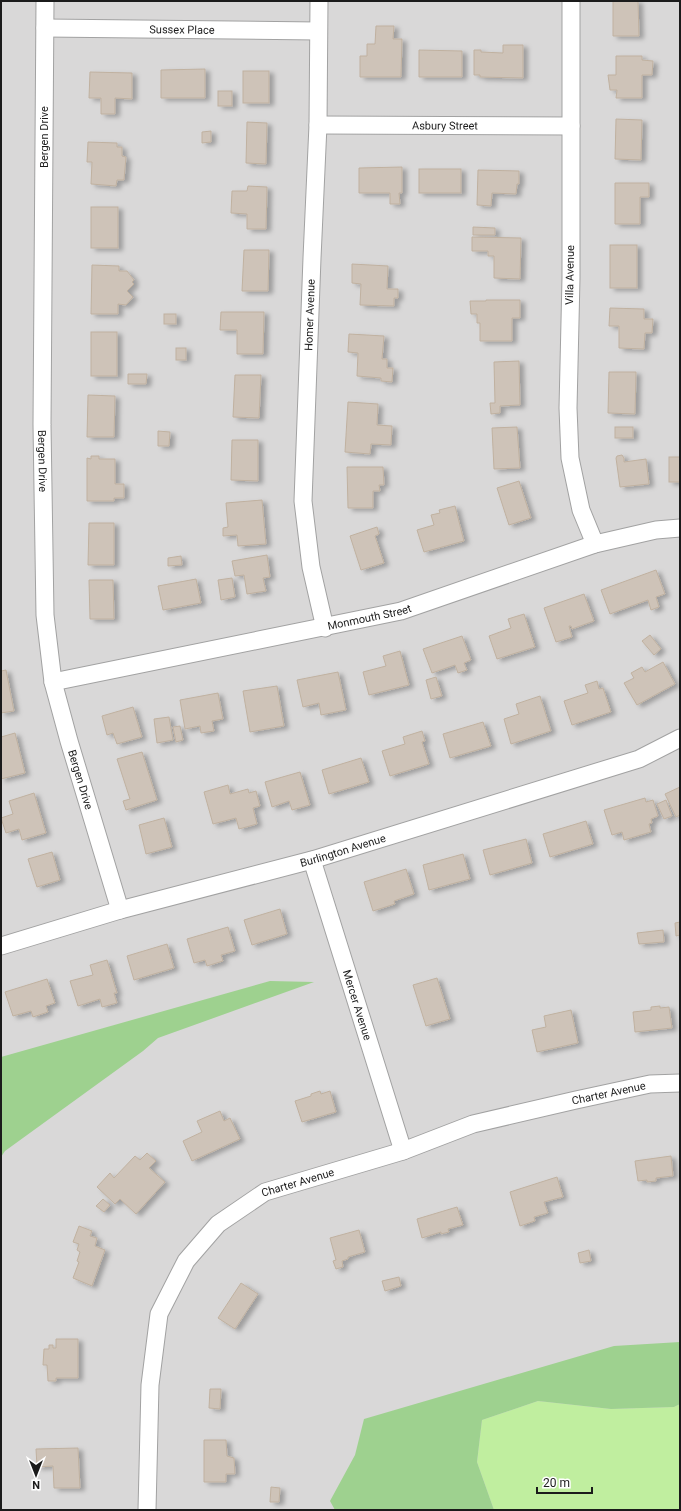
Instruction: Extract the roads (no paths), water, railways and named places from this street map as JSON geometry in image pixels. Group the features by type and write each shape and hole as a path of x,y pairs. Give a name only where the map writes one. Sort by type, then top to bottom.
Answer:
{"street":[{"name":"Bergen Drive","path":"45,1 42,425 45,615 53,682 69,741 120,910"},
{"name":"Homer Avenue","path":"319,1 318,125 303,502 310,567 325,628"},
{"name":"Villa Avenue","path":"571,1 571,270 568,408 570,458 581,510 595,544"},
{"name":"Sussex Place","path":"45,28 318,31"},
{"name":"Asbury Street","path":"318,125 571,126"},
{"name":"Monmouth Street","path":"53,682 325,628 401,611 595,544 656,530 680,528"},
{"name":"Burlington Avenue","path":"1,946 120,910 312,860 639,759 680,738"},
{"name":"Mercer Avenue","path":"312,860 403,1150"},
{"name":"Charter Avenue","path":"147,1510 150,1385 159,1314 186,1261 218,1224 265,1192 403,1150 473,1124 650,1084 680,1083"}]}
